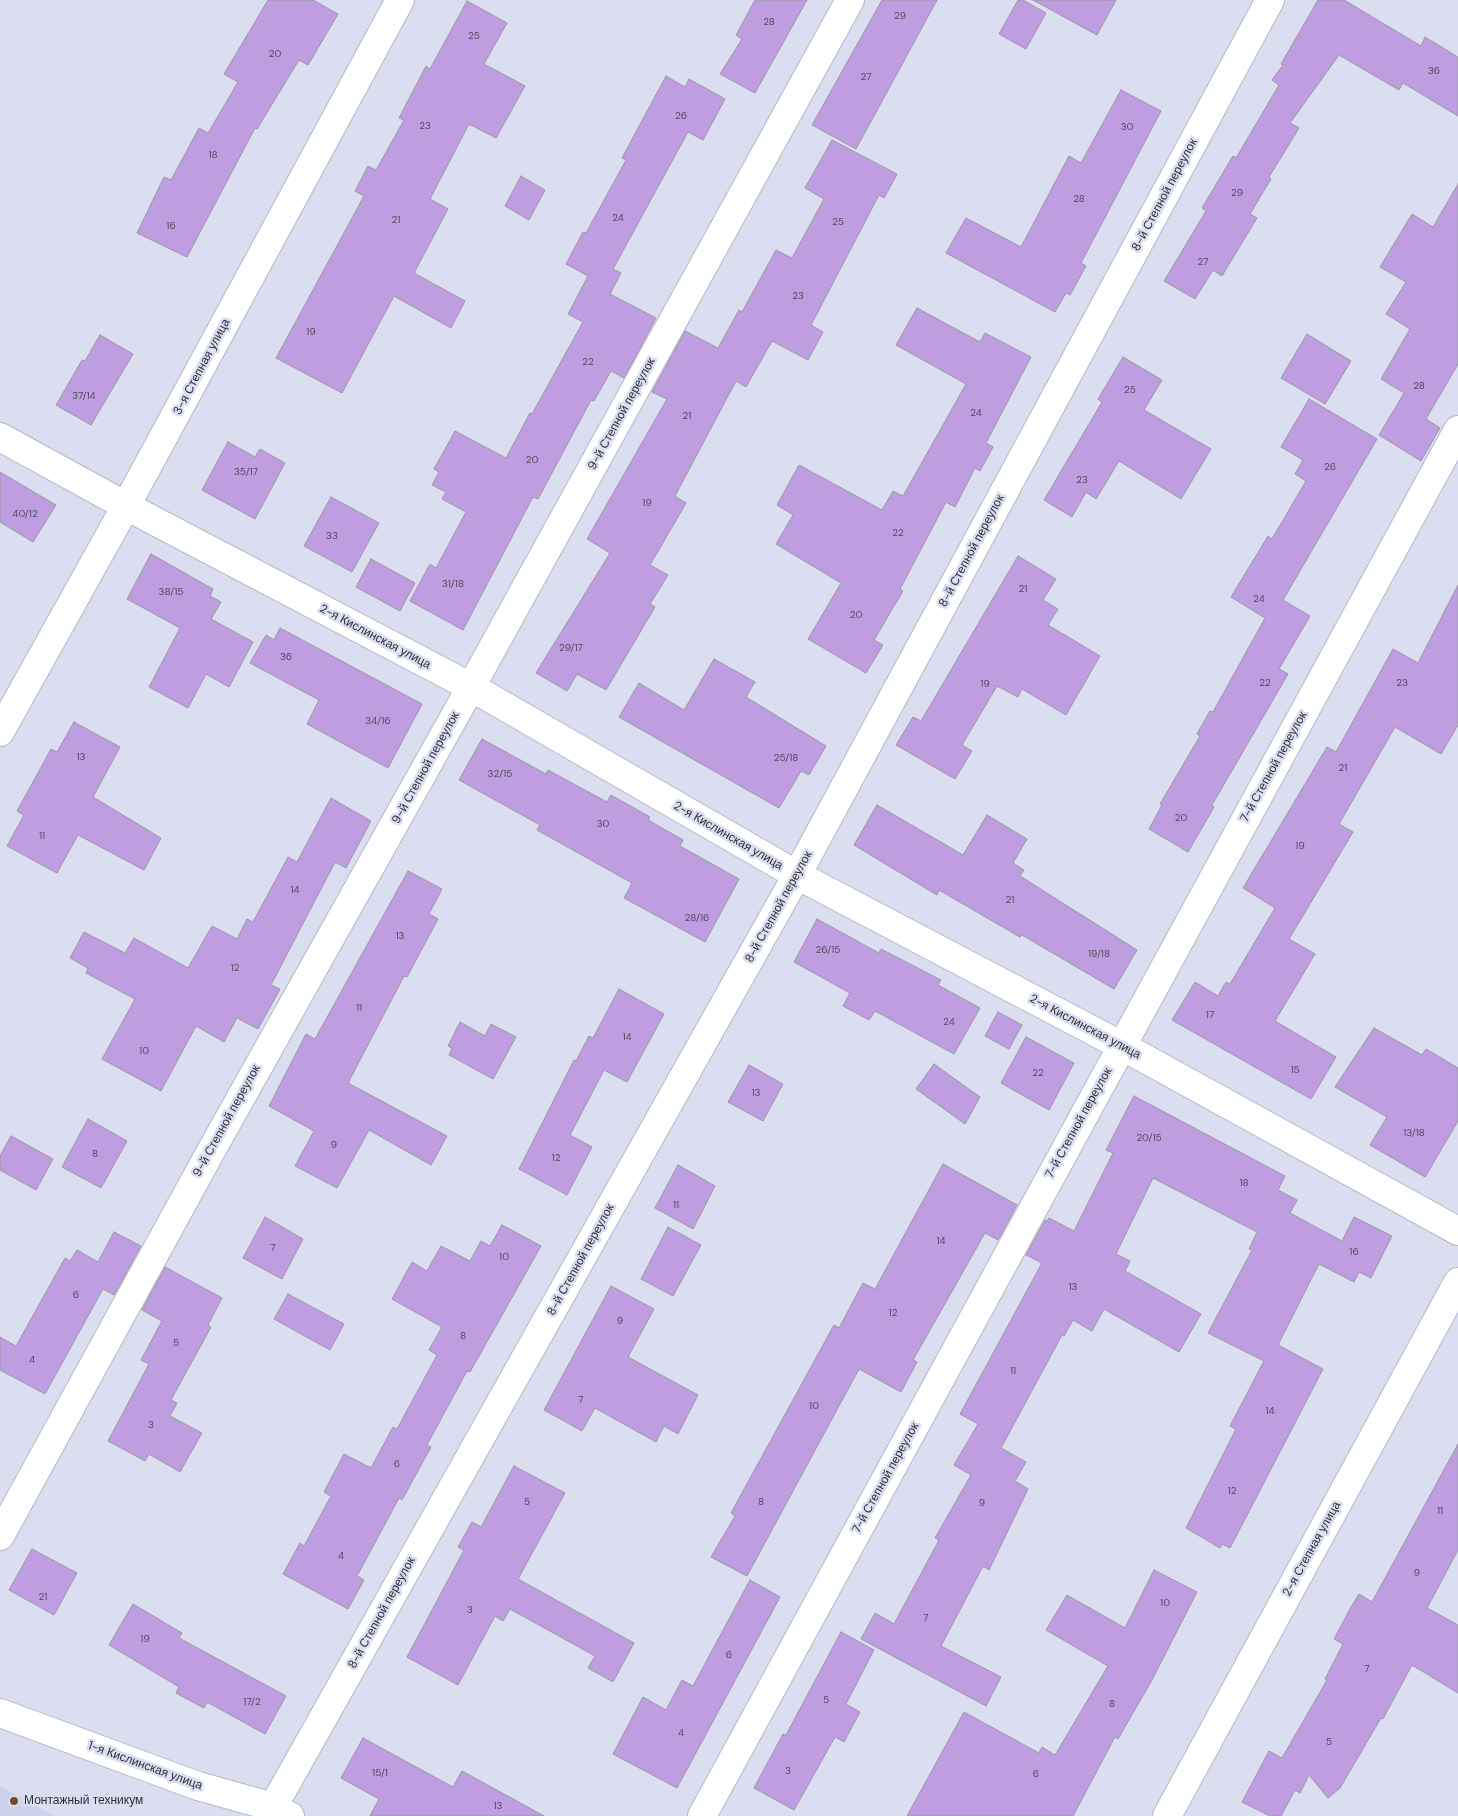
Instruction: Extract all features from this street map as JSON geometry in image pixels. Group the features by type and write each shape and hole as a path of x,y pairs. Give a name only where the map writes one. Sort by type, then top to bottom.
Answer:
{"street":[{"name":"3-я Степная улица","path":"0,732 126,506 400,0"},
{"name":"9-й Степной переулок","path":"0,1536 216,1142 471,687 850,0"},
{"name":"8-й Степной переулок","path":"282,1811 797,876 1270,0"},
{"name":"7-й Степной переулок","path":"702,1816 1458,430"},
{"name":"2-я Кислинская улица","path":"0,436 126,506 471,687 797,876 1122,1046 1458,1231"},
{"name":"2-я Степная улица","path":"1167,1816 1458,1282"},
{"name":"1-я Кислинская улица","path":"0,1712 198,1786 282,1811"}],"shaded area":[{"name":"Монтажный техникум","path":"0,1786 54,1816 0,1816"}],"building":[{"path":"268,0 313,0 338,14 308,65 299,60 257,129 255,128 187,257 137,233 164,177 171,180 199,128 208,133 238,82 224,74"},
{"path":"755,0 807,0 755,93 720,74 742,39 736,35"},
{"path":"882,0 937,0 856,149 812,125"},
{"path":"1018,0 1023,0 1046,13 1026,49 999,34"},
{"path":"1033,0 1116,0 1097,35"},
{"path":"1318,0 1344,0 1421,46 1425,37 1458,57 1458,116 1403,83 1399,90 1339,55 1290,123 1299,128 1269,177 1271,179 1250,214 1257,218 1222,276 1213,270 1195,299 1164,281 1206,211 1202,208 1233,156 1236,158 1279,85 1272,80 1283,65 1281,64"},
{"path":"467,1 507,23 484,64 525,86 496,138 469,124 430,199 448,209 414,273 465,301 451,328 394,296 342,393 276,358 364,196 355,191 368,166 376,170 404,120 399,118 426,66 430,69"},
{"path":"666,76 685,87 689,79 725,99 703,140 688,132 613,269 621,273 610,294 656,318 624,378 611,371 594,401 591,400 538,499 533,497 463,630 410,601 430,564 436,568 466,512 442,499 446,492 432,485 439,472 434,469 455,431 506,458 530,413 532,414 583,322 568,314 588,276 566,264 583,232 586,233 626,160 622,158"},
{"path":"1121,90 1161,111 1081,263 1086,266 1070,295 1066,293 1055,312 946,253 966,218 1021,247 1069,156 1081,163"},
{"path":"832,140 897,174 884,198 879,195 811,325 823,332 808,360 772,341 746,387 736,381 675,496 686,503 650,565 668,575 650,604 655,607 606,690 577,674 567,691 536,673 610,553 587,539 667,399 652,392 685,331 718,348 739,310 742,312 776,250 792,258 824,199 805,188"},
{"path":"521,176 545,190 529,220 505,206"},
{"path":"1458,184 1458,364 1426,419 1440,428 1421,461 1379,435 1404,393 1381,379 1410,329 1386,314 1406,282 1380,267 1412,214 1433,227"},
{"path":"917,308 980,342 985,333 1031,357 986,443 993,447 980,471 975,468 955,507 946,502 900,589 903,591 874,640 883,645 866,673 808,639 841,583 776,544 793,515 777,505 799,465 882,510 893,491 903,496 966,384 896,345"},
{"path":"1307,334 1351,361 1325,404 1281,378"},
{"path":"100,335 133,354 91,425 56,405 82,360 85,361"},
{"path":"1123,357 1162,380 1144,410 1211,449 1181,499 1119,461 1096,499 1086,492 1072,517 1044,500 1102,402 1098,399"},
{"path":"1309,399 1377,439 1283,600 1310,616 1279,669 1288,674 1212,805 1214,807 1188,852 1149,829 1162,805 1160,804 1200,736 1197,734 1210,711 1213,712 1265,618 1231,597 1268,536 1272,539 1306,481 1295,474 1303,460 1281,447"},
{"path":"228,442 255,457 260,449 285,463 255,519 202,490"},
{"path":"0,472 56,505 33,542 0,522"},
{"path":"331,497 379,523 352,572 304,546"},
{"path":"151,554 213,589 210,596 221,602 211,619 253,642 229,687 206,674 188,708 149,687 180,628 127,599"},
{"path":"1018,556 1056,579 1043,600 1058,609 1048,625 1100,656 1066,715 1022,689 1018,697 997,686 962,745 972,751 955,779 896,745 913,717 921,721"},
{"path":"371,559 415,583 400,611 356,587"},
{"path":"1458,585 1458,725 1441,754 1395,727 1339,824 1353,832 1289,939 1315,954 1275,1021 1336,1057 1311,1099 1172,1020 1195,982 1218,996 1226,982 1230,984 1275,908 1243,888 1327,747 1336,752 1393,649 1418,663"},
{"path":"280,628 422,704 388,768 307,724 319,700 250,663 266,635 274,640"},
{"path":"714,659 755,682 746,697 826,746 809,775 801,771 779,808 619,717 639,683 684,710"},
{"path":"74,722 120,747 93,797 161,838 144,870 78,835 57,873 7,846 24,815 17,811 51,749 57,752"},
{"path":"482,739 546,774 548,770 607,802 611,795 650,817 648,820 683,840 680,846 739,879 705,942 624,898 632,883 537,830 540,825 459,780"},
{"path":"331,798 371,821 346,868 335,862 271,985 280,989 258,1029 237,1018 224,1042 196,1026 161,1091 102,1059 135,999 86,973 88,968 70,958 84,932 125,953 134,938 188,968 212,926 237,939 247,919 253,922 288,857 297,862"},
{"path":"877,805 963,855 987,815 1027,839 1013,863 1024,870 1020,876 1137,950 1114,989 1022,935 1020,937 939,890 937,895 854,845"},
{"path":"408,871 442,889 429,914 438,919 407,977 404,976 348,1083 447,1136 431,1165 369,1130 337,1188 295,1166 314,1131 269,1106 306,1034 315,1039"},
{"path":"817,919 879,953 881,949 941,980 938,985 980,1008 954,1054 875,1011 869,1020 843,1006 850,993 794,962"},
{"path":"619,989 664,1014 627,1082 604,1070 570,1135 592,1147 567,1195 519,1169 574,1060 576,1061 589,1036 593,1038"},
{"path":"998,1012 1022,1025 1009,1049 985,1036"},
{"path":"460,1022 485,1036 491,1024 516,1037 493,1079 449,1055 452,1048 448,1046"},
{"path":"1374,1028 1422,1055 1426,1049 1458,1068 1458,1121 1425,1177 1370,1145 1387,1117 1335,1087"},
{"path":"1026,1037 1074,1063 1049,1110 1001,1083"},
{"path":"934,1064 980,1097 965,1124 916,1089"},
{"path":"749,1065 783,1084 763,1121 728,1102"},
{"path":"1134,1096 1285,1176 1278,1190 1297,1200 1290,1213 1342,1241 1354,1217 1392,1236 1371,1278 1359,1272 1354,1282 1319,1264 1278,1345 1323,1369 1230,1548 1222,1544 1220,1548 1186,1528 1236,1429 1230,1426 1264,1361 1208,1333 1252,1250 1249,1249 1257,1232 1153,1178 1116,1254 1130,1261 1125,1271 1201,1314 1179,1352 1104,1309 1092,1331 1073,1320 1064,1336 1062,1335 1001,1448 1026,1462 1015,1481 1028,1489 989,1570 983,1566 941,1646 1001,1677 986,1706 861,1639 875,1613 894,1624 939,1540 935,1538 971,1475 954,1465 978,1424 960,1414 1042,1263 1026,1255 1045,1220 1047,1221 1049,1218 1074,1231 1113,1153 1106,1150"},
{"path":"88,1119 127,1141 101,1188 62,1167"},
{"path":"11,1136 53,1159 36,1190 0,1170 0,1156"},
{"path":"943,1164 1017,1205 998,1240 985,1233 913,1360 917,1362 901,1392 859,1369 747,1576 711,1557 735,1516 731,1513 834,1325 839,1328 863,1283 875,1289"},
{"path":"678,1165 715,1186 693,1229 655,1208"},
{"path":"265,1217 303,1239 282,1279 243,1258"},
{"path":"502,1225 541,1246 470,1372 467,1371 427,1445 431,1447 402,1500 399,1498 357,1576 364,1580 348,1609 283,1574 300,1543 304,1546 331,1496 324,1492 344,1454 371,1468 393,1427 397,1429 437,1355 429,1350 442,1327 392,1299 412,1262 427,1271 441,1246 470,1261 481,1241 490,1246"},
{"path":"668,1227 701,1245 673,1296 641,1279"},
{"path":"114,1232 141,1246 114,1295 103,1289 45,1394 0,1370 0,1337 16,1346 65,1258 70,1261 77,1250 98,1262"},
{"path":"165,1267 222,1298 208,1325 211,1327 171,1400 177,1403 170,1416 202,1433 180,1472 149,1454 145,1461 108,1441 149,1364 141,1360 162,1321 142,1310"},
{"path":"611,1286 654,1309 628,1357 698,1395 678,1434 664,1426 656,1442 595,1408 582,1431 544,1410"},
{"path":"288,1294 344,1324 330,1350 274,1319"},
{"path":"1458,1444 1458,1550 1427,1608 1458,1625 1458,1693 1412,1665 1383,1719 1381,1718 1340,1788 1328,1798 1309,1775 1300,1793 1295,1790 1281,1816 1270,1816 1242,1802 1269,1751 1282,1758 1327,1680 1325,1679 1343,1644 1334,1639 1350,1609 1359,1594 1372,1602"},
{"path":"514,1466 565,1493 518,1579 634,1643 613,1682 588,1668 595,1656 510,1609 503,1621 495,1616 458,1685 407,1657 464,1550 458,1547 472,1522 481,1527"},
{"path":"32,1549 77,1573 54,1615 9,1590"},
{"path":"1154,1570 1197,1592 1152,1680 1118,1739 1115,1737 1073,1816 907,1816 964,1712 1039,1753 1042,1747 1055,1755 1108,1666 1046,1630 1067,1595 1125,1628"},
{"path":"750,1580 780,1597 677,1788 613,1754 643,1697 666,1710 682,1680 693,1686"},
{"path":"133,1604 182,1633 179,1638 286,1696 265,1734 207,1702 204,1708 176,1693 179,1687 109,1645"},
{"path":"841,1632 874,1650 846,1704 860,1712 844,1742 835,1737 794,1810 754,1788 783,1734 786,1735"},
{"path":"363,1738 453,1787 462,1771 544,1816 370,1816 379,1799 341,1778"}],"place":[{"name":"Монтажный техникум","path":"14,1801"}]}
